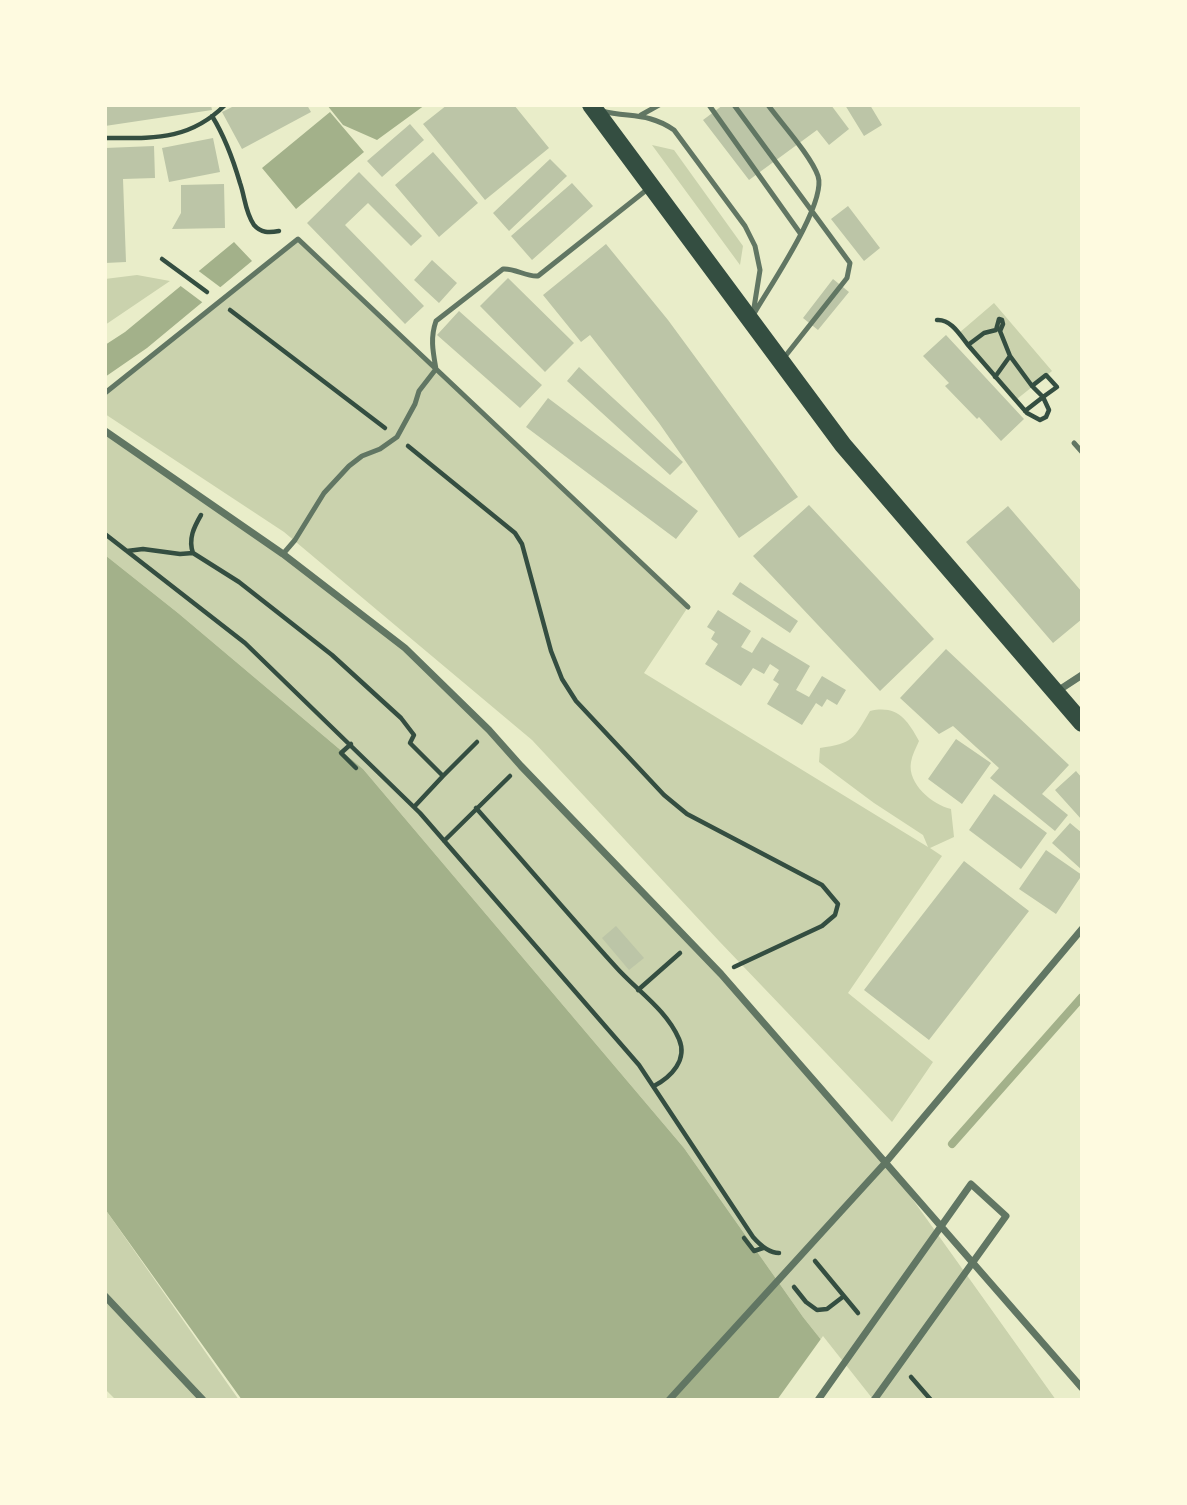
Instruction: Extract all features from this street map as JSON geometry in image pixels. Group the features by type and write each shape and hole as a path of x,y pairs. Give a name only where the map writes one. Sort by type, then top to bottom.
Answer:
{"main road":[{"path":"594,106 652,187 756,322 843,444 1082,723"}],"street":[{"path":"105,431 283,554 405,649 489,730 721,974 1082,1388"},
{"path":"1056,692 1082,676"},
{"path":"670,1400 887,1162 1082,929"},
{"path":"818,1400 971,1184 1006,1216 874,1400"},
{"path":"105,1296 203,1400"}],"lane":[{"path":"594,106 605,105"},
{"path":"641,115 659,105"},
{"path":"709,105 800,233"},
{"path":"734,105 811,214 850,263 847,278 782,361"},
{"path":"756,322 811,214 819,190 818,177 768,105"},
{"path":"594,106 612,114 641,115 661,121 674,130 745,226 755,246 760,270 756,322"},
{"path":"283,554 295,540 324,493 349,466 397,437 419,391 436,369 432,333 436,321 503,269 538,276 652,187"},
{"path":"105,393 298,239 688,607"},
{"path":"1074,443 1082,452"}],"path":[{"path":"105,138 158,138 189,131 225,105"},
{"path":"212,116 226,139 246,209 255,227 268,233 285,230 298,239"},
{"path":"162,259 397,437 515,533 523,544 551,651 562,679 576,701 664,795 687,814 822,886 838,904 835,915 822,926 721,974"},
{"path":"937,320 947,321 1025,411 1040,420 1046,417 1049,410 1043,397 1010,356 998,330 984,333 968,345"},
{"path":"995,376 1010,356"},
{"path":"1025,411 1057,387 1046,375 1032,386"},
{"path":"193,553 191,537 209,502"},
{"path":"105,534 245,643 414,807 639,1065 754,1237 774,1253 784,1253"},
{"path":"126,551 144,549 193,553 239,582 332,655 401,718 414,734 410,743 443,776"},
{"path":"414,807 489,730"},
{"path":"351,744 341,753 356,768"},
{"path":"444,841 521,766"},
{"path":"477,808 617,969 659,1010 679,1039 680,1059 668,1079 653,1086"},
{"path":"638,990 691,943"},
{"path":"744,1238 754,1251 764,1247"}],"shaded area":[{"path":"327,105 425,105 377,140 343,125"},
{"path":"330,112 364,152 296,209 262,168"},
{"path":"652,145 674,150 743,246 740,265"},
{"path":"298,239 688,607 644,673 928,847 923,835 819,762 820,748 846,742 860,728 870,711 894,712 910,726 919,741 911,762 913,778 929,798 951,809 954,837 930,848 942,856 848,993 933,1062 892,1122 532,740 284,532 105,414 105,391"},
{"path":"234,242 252,261 147,348 105,377 105,345 125,332"},
{"path":"137,275 170,281 105,325 105,279"},
{"path":"994,303 1052,371 1017,399 959,333"},
{"path":"105,431 283,554 404,649 487,730 721,974 886,1162 1056,1400 869,1400 803,1317 684,1148 363,769 105,555"},
{"path":"105,555 363,769 684,1148 803,1317 869,1400 242,1400 105,1209"},
{"path":"105,1209 239,1400 116,1400 105,1389"}],"pier":[{"path":"196,269 224,290 206,305 178,284"},
{"path":"823,1336 872,1398 872,1400 777,1400"}],"building":[{"path":"105,105 211,105 212,110 105,126"},
{"path":"236,105 307,105 311,112 242,149 222,112"},
{"path":"447,105 514,105 549,148 485,200 423,124"},
{"path":"723,105 831,105 849,129 829,145 817,130 749,180 703,120"},
{"path":"845,105 870,105 882,125 864,136"},
{"path":"410,124 424,140 382,177 367,161"},
{"path":"213,138 220,172 169,182 162,148"},
{"path":"154,146 155,178 123,179 126,262 105,263 105,148"},
{"path":"433,152 478,203 439,237 395,185"},
{"path":"550,159 567,176 509,231 493,213"},
{"path":"359,172 422,236 411,246 368,203 345,225 424,306 405,324 307,223"},
{"path":"572,183 593,206 532,260 511,236"},
{"path":"224,184 225,228 172,229 181,213 181,185"},
{"path":"848,206 880,248 864,261 831,219"},
{"path":"606,244 668,320 798,497 739,538 659,423 590,335 581,342 543,295"},
{"path":"432,260 457,283 439,303 414,280"},
{"path":"508,278 574,343 545,372 480,306"},
{"path":"833,279 849,292 818,330 803,318"},
{"path":"459,311 542,385 520,408 437,335"},
{"path":"946,335 1024,419 1001,441 945,386 949,383 923,356"},
{"path":"579,367 683,462 670,475 567,381"},
{"path":"548,398 698,511 676,539 526,427"},
{"path":"809,505 934,639 880,691 753,556"},
{"path":"1008,506 1082,592 1082,619 1053,643 966,542"},
{"path":"740,582 798,621 790,633 732,594"},
{"path":"718,610 751,631 741,647 752,653 762,637 810,666 796,690 809,697 822,676 846,690 837,705 827,699 822,707 816,703 802,725 767,704 779,684 773,680 779,670 770,664 764,674 753,668 741,686 705,664 718,644 711,639 715,632 707,627"},
{"path":"946,649 1069,765 1042,794 1068,815 1055,831 990,778 999,768 953,726 939,734 900,698"},
{"path":"956,739 991,763 962,804 928,779"},
{"path":"1076,771 1082,778 1082,820 1055,790"},
{"path":"994,794 1047,833 1021,869 969,830"},
{"path":"1070,823 1082,833 1082,870 1052,843"},
{"path":"1046,850 1082,875 1056,914 1019,889"},
{"path":"964,861 1029,911 929,1040 864,990"},
{"path":"616,926 644,958 629,970 602,938"}],"waterway":[{"path":"952,1144 1082,997"}]}
